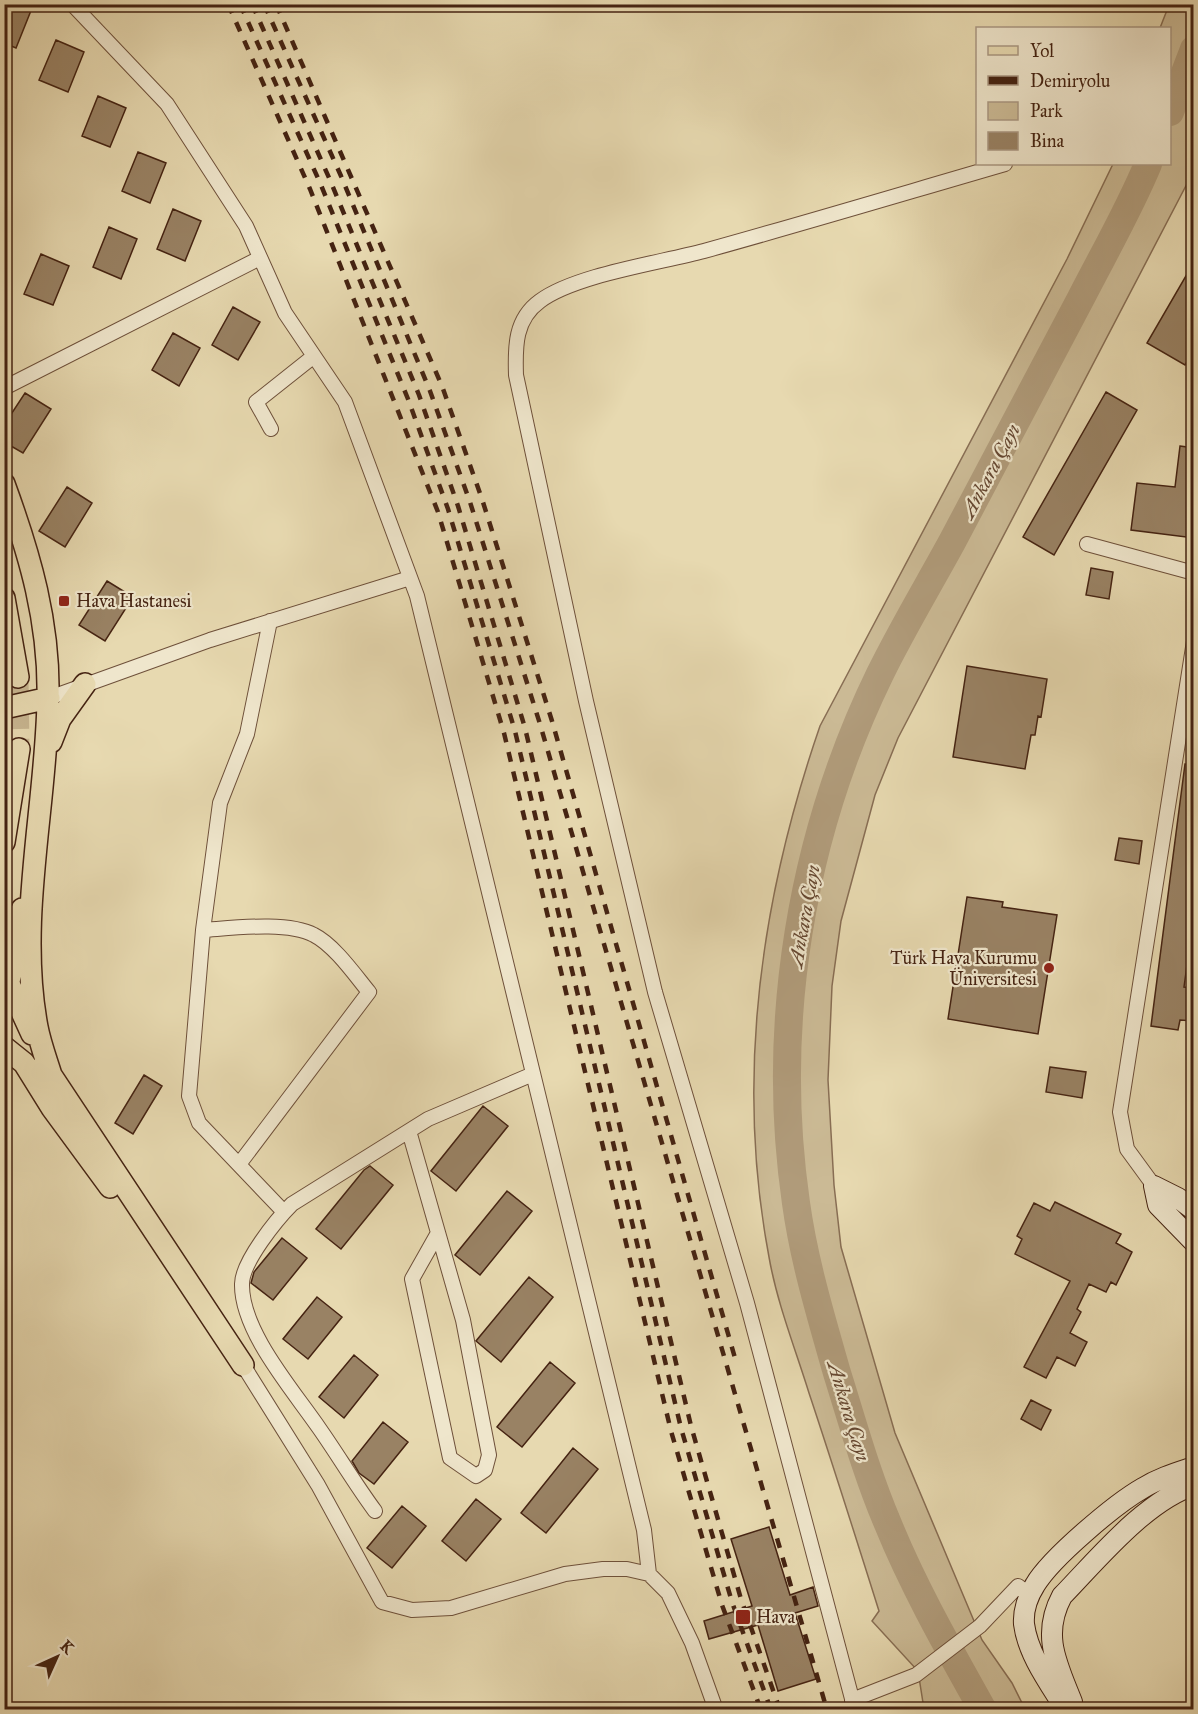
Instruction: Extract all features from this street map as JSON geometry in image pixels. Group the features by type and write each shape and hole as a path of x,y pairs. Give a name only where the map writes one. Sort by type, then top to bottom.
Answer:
{"main road":[{"path":"4,484 31,558 44,624 48,698 34,875 33,985 37,1027 51,1075"},
{"path":"4,598 18,677"},
{"path":"45,756 60,719 85,684"},
{"path":"4,708 48,698"},
{"path":"4,842 19,749"},
{"path":"34,875 24,896 6,984 51,1075 243,1365"},
{"path":"4,914 24,896"},
{"path":"4,1047 24,1064 52,1108 243,1365"}],"street":[{"path":"72,4 168,104 246,226 285,313 345,402 417,596 474,842 644,1530 649,1574"},
{"path":"1002,165 703,251 564,286 538,302 521,321 515,345 516,375 584,689 655,992 747,1303 854,1705 920,1671 980,1626 1018,1586 1029,1594"},
{"path":"4,388 260,258"},
{"path":"271,429 256,402 314,356"},
{"path":"1087,543 1194,573"},
{"path":"48,698 270,621 340,602 410,578"},
{"path":"270,621 247,734 220,803 203,930 189,1096 199,1123 285,1212"},
{"path":"1194,641 1120,1112 1127,1149 1154,1186 1158,1205 1194,1242"},
{"path":"203,930 271,925 314,934 343,960 369,992 240,1163"},
{"path":"375,1511 260,1341 243,1302 242,1281 253,1257 292,1204 428,1119 533,1074"},
{"path":"409,1131 463,1320 489,1455 485,1470 476,1476 450,1458 412,1279 438,1233"},
{"path":"1154,1186 1178,1198 1194,1210"},
{"path":"243,1365 318,1485 382,1602 412,1611 451,1608 565,1574 603,1569 627,1569 649,1574 668,1593 692,1643 716,1710"},
{"path":"1066,1710 1039,1665 1027,1638 1024,1622 1029,1594 1040,1577 1103,1517 1143,1487 1194,1467"},
{"path":"1075,1710 1051,1642 1053,1614 1062,1596 1145,1514 1166,1499 1194,1485"},
{"path":"1103,1517 1096,1527 1098,1538 1106,1542 1120,1539"},
{"path":"1075,1542 1084,1538 1090,1539 1096,1548 1096,1556 1084,1573"}],"green space":[{"path":"1169,5 1193,5 1194,169 898,738 875,795 841,921 832,986 828,1080 834,1185 841,1247 895,1433 982,1640 1012,1683 1025,1709 924,1709 918,1671 872,1621 879,1611 787,1325 769,1257 759,1190 754,1123 755,1055 760,988 769,922 782,856 799,791 820,726 1067,259 1113,165 1171,165 1171,27 1160,27"}],"building":[{"path":"4,4 25,4 32,8 16,48 4,43"},
{"path":"56,40 84,52 68,92 39,80"},
{"path":"98,96 126,108 110,147 82,136"},
{"path":"138,152 166,163 150,203 122,191"},
{"path":"173,209 201,221 185,261 157,249"},
{"path":"109,227 137,239 121,279 93,267"},
{"path":"41,254 69,266 53,305 24,294"},
{"path":"1194,262 1194,351 1185,365 1147,343"},
{"path":"233,307 260,322 238,360 212,345"},
{"path":"173,333 200,348 179,386 152,370"},
{"path":"1106,392 1137,410 1054,555 1023,537"},
{"path":"25,393 51,409 23,453 4,442 4,425"},
{"path":"1180,446 1194,448 1194,538 1131,530 1137,483 1175,487"},
{"path":"67,487 92,503 65,547 39,531"},
{"path":"1091,568 1113,572 1109,599 1086,595"},
{"path":"107,581 133,597 105,641 79,625"},
{"path":"967,666 1047,679 1041,717 1038,716 1035,735 1031,735 1025,769 953,757"},
{"path":"1185,764 1194,765 1194,914 1184,987 1194,988 1194,1021 1180,1020 1178,1030 1151,1026"},
{"path":"1119,838 1142,841 1139,864 1115,860"},
{"path":"967,897 1003,902 1002,907 1057,915 1038,1034 948,1019"},
{"path":"1050,1067 1086,1072 1082,1098 1046,1092"},
{"path":"144,1075 162,1086 133,1134 115,1123"},
{"path":"483,1106 508,1126 456,1191 431,1171"},
{"path":"370,1166 393,1185 341,1249 316,1229 364,1170"},
{"path":"507,1191 532,1211 480,1275 455,1255"},
{"path":"1055,1202 1121,1234 1116,1243 1132,1252 1116,1285 1111,1282 1106,1292 1089,1284 1077,1309 1081,1312 1070,1333 1087,1342 1075,1366 1057,1357 1046,1378 1024,1367 1070,1281 1015,1254 1022,1239 1017,1236 1034,1203 1050,1211"},
{"path":"282,1238 307,1258 273,1300 251,1283 254,1272"},
{"path":"529,1277 553,1297 501,1362 476,1341"},
{"path":"317,1297 342,1317 308,1359 283,1339"},
{"path":"354,1355 378,1375 344,1418 319,1397"},
{"path":"550,1362 575,1383 522,1447 497,1427"},
{"path":"1031,1400 1051,1410 1041,1430 1021,1419"},
{"path":"383,1422 408,1442 374,1484 359,1473 352,1461"},
{"path":"573,1448 598,1469 546,1533 521,1513"},
{"path":"476,1499 501,1519 466,1561 442,1541"},
{"path":"402,1506 426,1526 392,1568 367,1548"},
{"path":"769,1527 790,1595 813,1587 818,1606 795,1613 816,1679 778,1691 758,1625 709,1639 704,1621 752,1606 731,1539"}],"waterway":[{"name":"Ankara Çayı","path":"1171,109 1194,49"},
{"name":"Ankara Çayı","path":"983,1710 921,1595 880,1506 819,1310 799,1225 789,1136 787,1068 790,1000 799,932 812,865 830,800 853,736 888,657 1065,329 1125,215 1148,165"}],"tunnel":[{"path":"18,677 19,749"}],"railway":[{"path":"228,4 310,189 438,512 504,733 671,1431 722,1605 761,1710"},
{"path":"240,4 321,185 408,399 448,509 515,731 681,1428 732,1602 771,1710"},
{"path":"252,4 330,180 419,395 458,506 525,728 691,1426 741,1599 780,1710"},
{"path":"264,4 341,176 430,391 470,502 540,724 827,1710"},
{"path":"276,4 442,386 482,499 552,721 735,1358"}],"place":[{"name":"Hava Hastanesi","path":"64,601"},
{"name":"Türk Hava Kurumu Üniversitesi","path":"1049,968"},
{"name":"Hava","path":"743,1617"}]}
